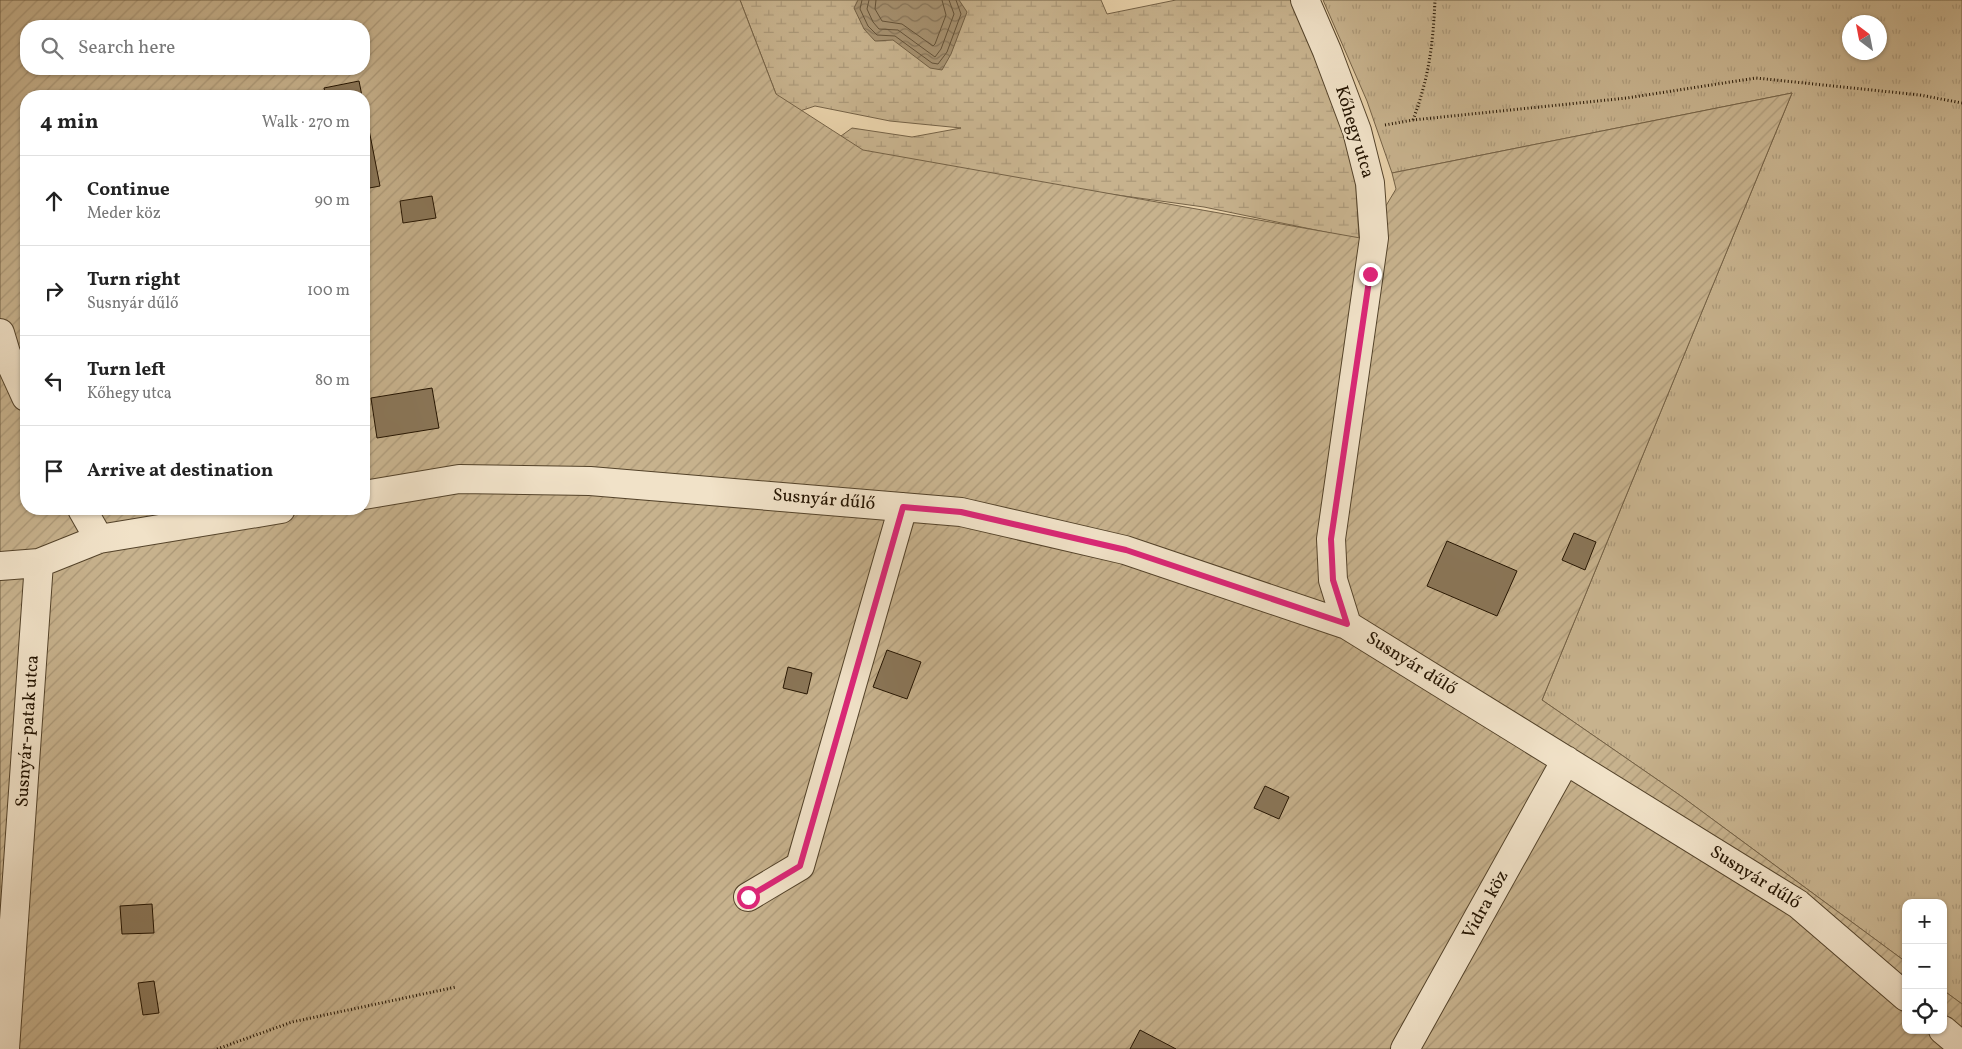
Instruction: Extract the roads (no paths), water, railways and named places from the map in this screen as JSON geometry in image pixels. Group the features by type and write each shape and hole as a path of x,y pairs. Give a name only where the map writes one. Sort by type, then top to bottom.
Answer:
{"street":[{"name":"Kőhegy utca","path":"1304,0 1327,51 1357,131 1370,183 1374,238 1331,539 1333,580 1347,624"},
{"path":"0,333 6,353 20,384"},
{"name":"Susnyár dűlő","path":"370,494 459,479 590,481 961,512 1126,550 1347,624 1798,904 1902,994"},
{"path":"748,897 800,866 903,507"},
{"path":"85,515 99,539"},
{"path":"0,566 39,563 99,539 245,515"},
{"name":"Susnyár-patak utca","path":"5,1049 39,563"},
{"name":"Vidra köz","path":"1405,1049 1566,760"},
{"path":"1947,1033 1962,1046"}],"water":[{"path":"858,0 959,0 967,12 951,54 942,70 930,68 893,40 875,41 864,29 854,8"}]}
